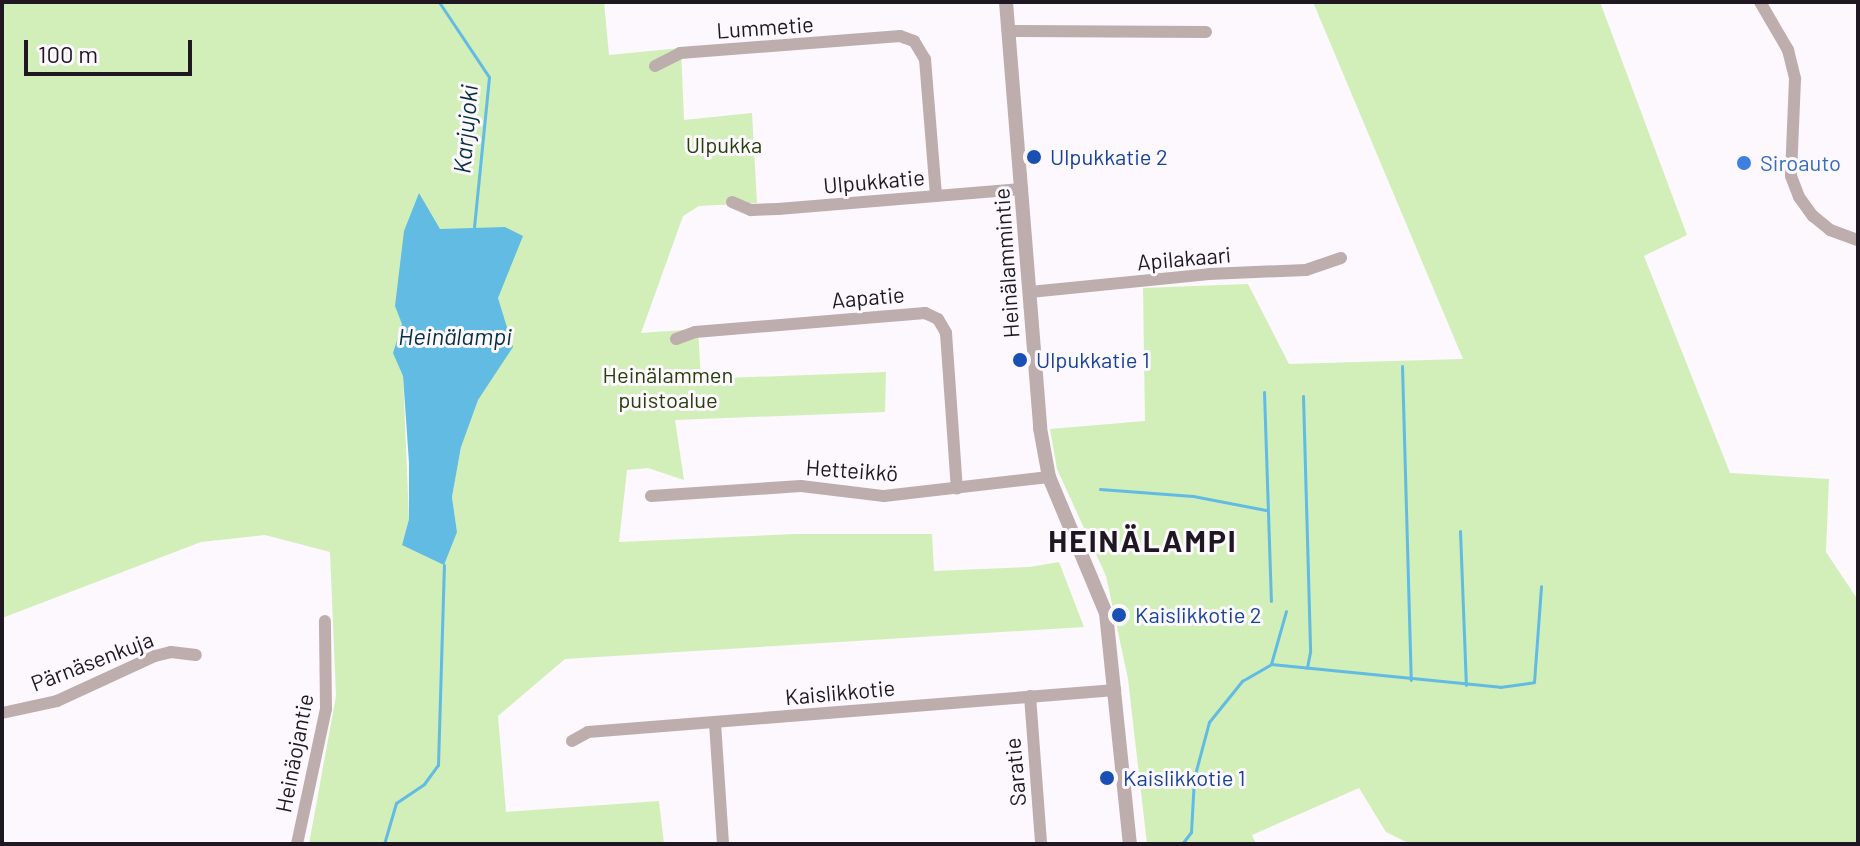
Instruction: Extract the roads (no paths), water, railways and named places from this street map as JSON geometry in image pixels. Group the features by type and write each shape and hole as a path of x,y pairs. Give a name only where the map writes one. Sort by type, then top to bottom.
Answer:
{"street":[{"name":"Heinälammintie","path":"1006,2 1011,31 1040,428 1049,477 1106,613 1130,844"},
{"path":"1760,2 1788,50 1795,79 1791,176 1799,197 1813,216 1830,230 1858,240"},
{"path":"1011,31 1206,32"},
{"name":"Lummetie","path":"655,66 680,53 900,36 914,41 925,59 936,196"},
{"name":"Ulpukkatie","path":"732,202 751,210 1022,189"},
{"name":"Apilakaari","path":"1030,292 1209,274 1306,270 1341,258"},
{"name":"Aapatie","path":"676,339 695,332 925,313 938,319 946,333 957,489"},
{"name":"Hetteikkö","path":"651,496 801,486 884,496 1049,477"},
{"name":"Heinäojantie","path":"297,844 326,709 325,621"},
{"name":"Pärnäsenkuja","path":"2,713 57,701 155,656 171,652 196,655"},
{"name":"Kaislikkotie","path":"572,741 588,732 1115,690"},
{"name":"Saratie","path":"1030,696 1041,844"},
{"path":"715,723 723,844"}],"water":[{"name":"Heinälampi","path":"419,193 440,229 505,227 523,236 498,298 513,347 478,400 461,447 452,497 457,532 444,565 402,545 409,519 409,463 403,376 393,353 402,324 395,306 404,231"}],"waterway":[{"name":"Karjujoki","path":"439,2 489,77 474,227"},
{"path":"1402,366 1411,680"},
{"path":"1264,392 1271,601"},
{"path":"1303,396 1310,652 1307,668"},
{"path":"1100,489 1193,496 1266,510"},
{"path":"1460,531 1466,685"},
{"path":"384,844 396,803 424,784 438,765 444,565"},
{"path":"1182,844 1191,832 1194,778 1209,722 1242,681 1271,664 1500,687 1534,682 1541,586"},
{"path":"1271,664 1286,611"}],"place":[{"name":"Ulpukkatie 2","path":"1034,157"},
{"name":"Siroauto","path":"1744,163"},
{"name":"Ulpukkatie 1","path":"1020,360"},
{"name":"Kaislikkotie 2","path":"1119,615"},
{"name":"Kaislikkotie 1","path":"1107,778"}],"district":[{"name":"HEINÄLAMPI","path":"1143,540"}],"park label":[{"name":"Ulpukka","path":"724,145"},
{"name":"Heinälammen puistoalue","path":"668,386"}]}
